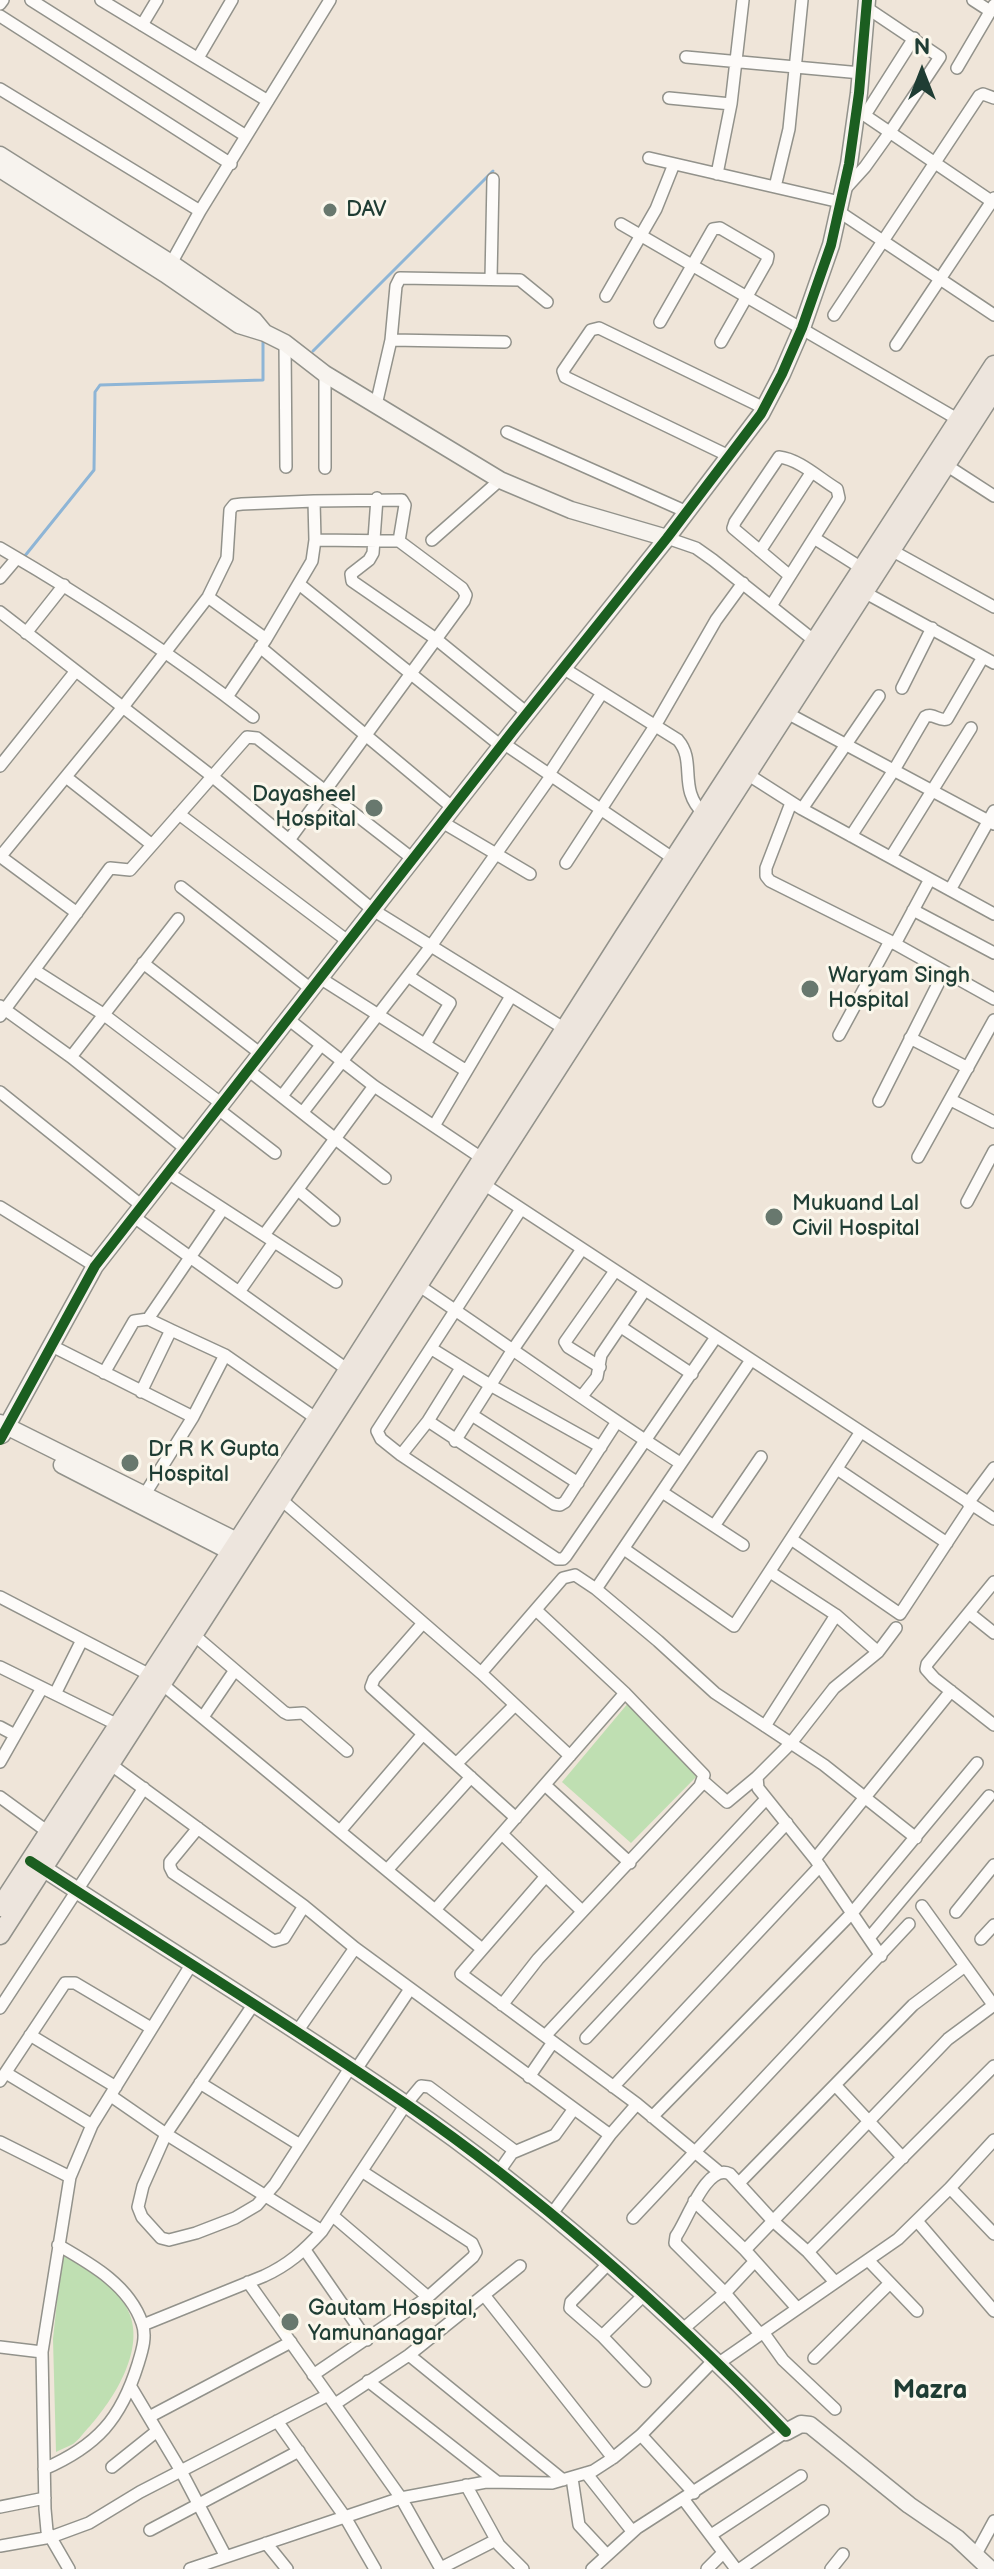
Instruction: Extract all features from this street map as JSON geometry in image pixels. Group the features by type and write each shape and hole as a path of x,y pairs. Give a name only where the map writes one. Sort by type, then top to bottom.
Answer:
{"main road":[{"path":"275,1494 348,1370 477,1180 741,769 816,642 959,420 983,407 994,365"},
{"path":"0,1935 5,1905 36,1865 275,1494 418,1285 477,1180 483,1159 674,859 704,814 787,713 994,390"},
{"path":"36,1865 48,1832 104,1760 118,1725 194,1635 240,1549"}],"street":[{"path":"31,0 246,136"},
{"path":"101,0 268,101"},
{"path":"142,25 157,0"},
{"path":"198,58 232,0"},
{"path":"168,269 200,211 330,0"},
{"path":"717,174 731,104 743,0"},
{"path":"775,187 789,129 802,0"},
{"path":"957,68 992,13 973,0"},
{"path":"841,201 939,60 938,54 867,4"},
{"path":"2,1432 95,1266 502,744 667,538 764,408 802,328 827,258 861,112 867,4"},
{"path":"0,16 231,164"},
{"path":"861,112 914,38"},
{"path":"686,57 861,73"},
{"path":"0,89 200,211"},
{"path":"834,315 979,96 983,94 994,98"},
{"path":"669,98 731,104"},
{"path":"861,112 993,201 896,345"},
{"path":"0,155 168,269 239,325 285,343 325,374 500,480 571,510 696,548 816,642"},
{"path":"649,158 841,201 883,241 994,315"},
{"path":"606,296 656,209 674,164"},
{"path":"0,169 168,269"},
{"path":"491,279 493,179"},
{"path":"621,224 959,420"},
{"path":"660,322 716,227 765,253 767,261 721,342"},
{"path":"376,405 391,340 396,286 400,278 520,280 547,302"},
{"path":"729,456 565,377 563,371 596,327 764,408"},
{"path":"391,340 505,342"},
{"path":"285,343 286,467"},
{"path":"325,374 325,468"},
{"path":"507,432 687,512"},
{"path":"771,606 790,576 814,538 839,493 811,473 779,457 774,460 733,528 790,576"},
{"path":"946,465 994,496"},
{"path":"760,551 811,473"},
{"path":"432,540 500,480"},
{"path":"377,498 372,557 351,574 352,581 436,639 527,713"},
{"path":"77,913 0,857 208,597 225,565 228,518 234,505 399,499 404,501 399,541"},
{"path":"227,697 312,561 314,501"},
{"path":"814,538 863,569"},
{"path":"289,840 464,601 465,591 399,541 315,540"},
{"path":"0,548 64,585 164,651 253,717"},
{"path":"891,550 994,607"},
{"path":"0,578 17,558"},
{"path":"566,863 655,726 695,653 743,583"},
{"path":"299,584 502,744 674,859"},
{"path":"26,633 64,585"},
{"path":"851,836 925,717 931,715 941,720 947,719 988,660 864,592"},
{"path":"208,597 453,808"},
{"path":"0,612 213,777 373,910 565,1029"},
{"path":"902,688 932,628"},
{"path":"563,668 683,745 692,802 704,814"},
{"path":"0,766 75,672"},
{"path":"303,1112 431,946 550,775 602,693"},
{"path":"879,696 846,744 796,806 766,868 766,876 770,881 994,999"},
{"path":"787,713 992,819 950,890"},
{"path":"891,857 971,728"},
{"path":"186,1149 71,1057 2,1010 110,868 130,870 247,737 252,736 326,789 413,859"},
{"path":"741,769 796,806 994,914"},
{"path":"66,777 151,844"},
{"path":"179,814 349,942"},
{"path":"442,822 530,874"},
{"path":"839,1035 930,879"},
{"path":"181,887 316,984 379,1015 465,1070"},
{"path":"913,910 994,953"},
{"path":"71,1057 178,919"},
{"path":"143,963 261,1054"},
{"path":"34,970 103,1014 275,1153"},
{"path":"879,1101 944,972"},
{"path":"408,976 450,1003 425,1044"},
{"path":"434,1126 511,996"},
{"path":"288,1019 374,1086 483,1159"},
{"path":"918,1157 993,1022"},
{"path":"910,1038 968,1068"},
{"path":"282,1096 321,1045"},
{"path":"248,1070 385,1178"},
{"path":"239,1292 298,1190 374,1086"},
{"path":"1,1095 191,1256 348,1370"},
{"path":"951,1100 994,1122"},
{"path":"967,1202 994,1151"},
{"path":"168,1173 336,1282"},
{"path":"477,1180 994,1519"},
{"path":"298,1190 334,1220"},
{"path":"0,1207 95,1266"},
{"path":"148,1319 223,1209"},
{"path":"521,1209 377,1431 381,1439 401,1455 557,1559 563,1559 716,1337"},
{"path":"455,1441 582,1249"},
{"path":"600,1367 565,1342 615,1271"},
{"path":"418,1285 582,1396 616,1423 680,1463"},
{"path":"582,1396 597,1377 601,1355 645,1290"},
{"path":"104,1373 129,1325 148,1319 225,1355 317,1419"},
{"path":"621,1327 692,1374"},
{"path":"141,1392 171,1330"},
{"path":"52,1346 193,1417"},
{"path":"432,1349 601,1447"},
{"path":"145,1494 193,1417 225,1355"},
{"path":"596,1589 751,1360"},
{"path":"401,1455 428,1421 461,1368"},
{"path":"472,1415 578,1483"},
{"path":"428,1421 560,1505 578,1483 616,1423"},
{"path":"2,1432 145,1494 240,1549"},
{"path":"2,1432 240,1549"},
{"path":"624,1549 734,1626 860,1433"},
{"path":"714,1526 761,1457"},
{"path":"791,1539 900,1614 994,1468"},
{"path":"837,1469 947,1543"},
{"path":"662,1492 743,1545"},
{"path":"275,1494 481,1673 570,1756"},
{"path":"770,1572 836,1615 878,1652"},
{"path":"481,1673 567,1576 575,1575 658,1641 715,1693 824,1765 916,1838"},
{"path":"994,1582 926,1669 994,1725"},
{"path":"0,1597 156,1679 482,1949"},
{"path":"536,1610 625,1693 702,1771 703,1781 727,1802 791,1743 834,1688 878,1652 896,1628"},
{"path":"969,1613 994,1633"},
{"path":"765,1726 836,1615"},
{"path":"423,1623 374,1679 371,1687 516,1818"},
{"path":"194,1635 284,1712 303,1713 347,1751"},
{"path":"55,1694 82,1640"},
{"path":"0,1667 118,1725"},
{"path":"203,1717 235,1670"},
{"path":"0,1762 42,1688"},
{"path":"613,2087 817,1863 865,1797 951,1691"},
{"path":"435,1910 625,1693"},
{"path":"457,1763 515,1705"},
{"path":"0,1727 15,1735"},
{"path":"340,1831 423,1734"},
{"path":"104,1760 610,2135"},
{"path":"652,2117 852,1913 977,1763"},
{"path":"387,1870 471,1777"},
{"path":"757,1777 758,1788 817,1863 881,1956"},
{"path":"502,2005 538,1959 703,1781"},
{"path":"545,1785 630,1863"},
{"path":"0,2008 144,1788"},
{"path":"869,1938 989,1796"},
{"path":"0,1797 48,1832"},
{"path":"529,2077 549,2039 766,1799"},
{"path":"586,2038 787,1823"},
{"path":"198,1828 170,1862 173,1873 274,1941 284,1938 304,1906"},
{"path":"502,1834 582,1911"},
{"path":"36,1865 406,2104 498,2173 610,2262 717,2361 786,2432"},
{"path":"956,1912 994,1867"},
{"path":"546,1876 461,1974 637,2104 719,2172"},
{"path":"745,2250 948,2039 994,2005 922,1906"},
{"path":"633,2218 909,1924"},
{"path":"981,1939 994,1925"},
{"path":"296,2033 355,1948"},
{"path":"69,2569 47,2531 42,2352 70,2177 92,2125 191,1965"},
{"path":"739,2183 913,2005 965,1966"},
{"path":"92,2125 3,2077 61,1986 69,1981 151,2028"},
{"path":"253,2005 166,2134 143,2186 138,2207 142,2217 161,2238 177,2238 235,2218 257,2205 410,1989"},
{"path":"30,2035 113,2091 166,2134 322,2231"},
{"path":"808,2252 994,2066"},
{"path":"200,2083 300,2145"},
{"path":"143,2325 280,2268 305,2250 333,2216 421,2086 429,2087 515,2151"},
{"path":"836,2086 903,2158"},
{"path":"551,2215 637,2104"},
{"path":"498,2173 515,2151 555,2135 573,2110"},
{"path":"190,2569 401,2498 496,2481 552,2483 586,2473 613,2458 641,2435 717,2361 898,2239 994,2140"},
{"path":"1,2146 70,2177"},
{"path":"313,2375 428,2297 473,2257 476,2248 363,2172"},
{"path":"835,2282 727,2172 719,2172 704,2185 676,2236 675,2243 725,2293 783,2360 835,2409"},
{"path":"950,2188 994,2234"},
{"path":"694,2201 745,2250 797,2308"},
{"path":"333,2216 428,2297"},
{"path":"917,2221 994,2311"},
{"path":"44,2469 72,2457 107,2428 131,2387 144,2339 143,2325 136,2309 108,2276 58,2245"},
{"path":"305,2250 367,2340"},
{"path":"868,2260 917,2311"},
{"path":"683,2329 725,2293 755,2261"},
{"path":"610,2262 570,2305 645,2381"},
{"path":"0,2546 51,2537 102,2517 140,2492 277,2421 332,2400 368,2381 409,2355 520,2266"},
{"path":"248,2282 401,2498 441,2569 496,2540"},
{"path":"814,2358 890,2283"},
{"path":"602,2336 645,2294"},
{"path":"484,2295 613,2458"},
{"path":"149,2417 291,2342"},
{"path":"0,2347 42,2352"},
{"path":"409,2355 568,2479 579,2525 606,2554"},
{"path":"368,2381 496,2481"},
{"path":"131,2387 181,2471 225,2555"},
{"path":"277,2421 345,2517 375,2569"},
{"path":"592,2569 632,2531 801,2424 810,2425 909,2505 957,2538 990,2569"},
{"path":"112,2467 157,2431"},
{"path":"641,2435 689,2496 723,2553 738,2569 823,2511"},
{"path":"150,2530 299,2451"},
{"path":"586,2473 632,2531"},
{"path":"711,2535 801,2476"},
{"path":"466,2485 496,2540 523,2569"},
{"path":"0,2507 45,2498"},
{"path":"975,2556 994,2521"},
{"path":"266,2543 287,2569"},
{"path":"707,2569 723,2553"},
{"path":"831,2569 843,2554"}],"green space":[{"path":"629,1702 697,1776 631,1843 562,1782"},
{"path":"62,2255 102,2279 118,2295 130,2315 133,2344 124,2375 108,2403 77,2440 56,2452 53,2339"}],"waterway":[{"path":"313,351 493,171"},
{"path":"24,557 94,470 95,392 100,385 263,380 263,341"}],"cycle path":[{"path":"0,1440 95,1266 761,414 802,328 831,245 849,164 867,0"},
{"path":"30,1861 313,2042 457,2140 604,2258 697,2343 786,2432"}],"place":[{"name":"DAV","path":"330,210"},
{"name":"Dayasheel Hospital","path":"374,808"},
{"name":"Waryam Singh Hospital","path":"810,989"},
{"name":"Mukuand Lal Civil Hospital","path":"774,1217"},
{"name":"Dr R K Gupta Hospital","path":"130,1463"},
{"name":"Gautam Hospital, Yamunanagar","path":"290,2322"}],"district":[{"name":"Mazra","path":"930,2391"}]}
